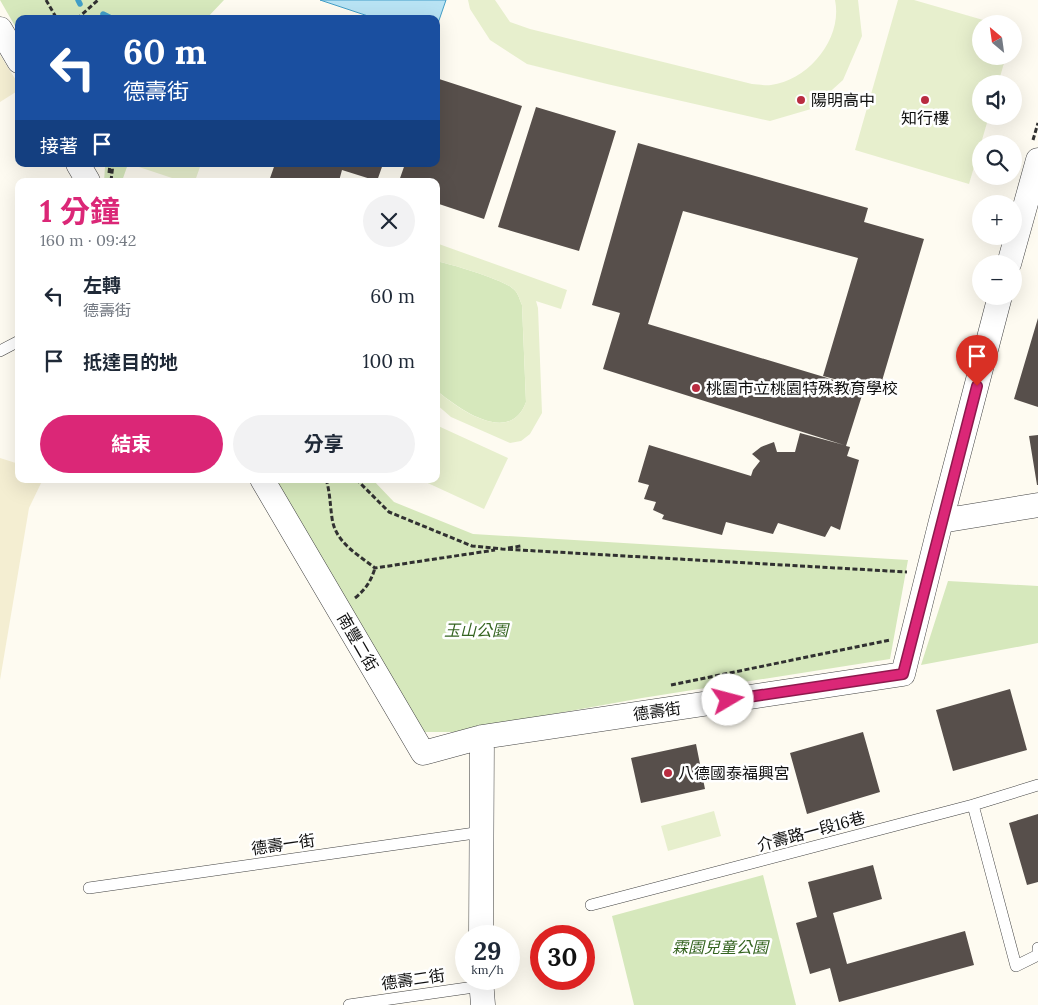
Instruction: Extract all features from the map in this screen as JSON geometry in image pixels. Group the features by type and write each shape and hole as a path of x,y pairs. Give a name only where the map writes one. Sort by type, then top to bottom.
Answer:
{"street":[{"path":"0,29 15,54"},
{"path":"1012,255 1038,160"},
{"path":"80,167 86,178"},
{"name":"德壽街","path":"482,737 903,674 998,305"},
{"name":"南豐二街","path":"264,483 423,753 482,737"},
{"path":"941,521 1038,505"},
{"path":"481,925 482,737"}],"lane":[{"path":"0,351 15,342"},
{"name":"介壽路一段16巷","path":"590,905 973,805 1038,785"},
{"path":"973,805 1016,966 1038,955 1038,948"},
{"name":"德壽一街","path":"90,888 482,832"},
{"name":"德壽二街","path":"349,1005 482,990"}],"path":[{"path":"46,0 55,15"},
{"path":"82,15 98,0"},
{"path":"327,483 332,519 339,537 347,546 375,568 521,546"},
{"path":"360,483 389,512 472,546 914,572"},
{"path":"352,600 364,591 370,582 375,568"},
{"path":"671,685 896,639"}],"shaded area":[{"path":"0,55 15,79 15,93 0,102"},
{"path":"0,458 15,463 15,483 41,483 29,508 0,680"}],"green space":[{"path":"0,0 224,0 210,15 15,15 15,26"},
{"path":"468,0 495,0 510,22 530,29 752,84 771,85 785,81 798,75 810,66 820,55 834,29 835,0 858,0 862,36 843,80 811,109 770,121 527,64 490,40 470,9"},
{"name":"知行樓","path":"898,0 914,0 972,17 972,65 1003,65 1001,75 972,75 972,125 986,125 983,135 972,135 972,174 969,184 855,150"},
{"path":"105,167 127,167 123,178 104,178"},
{"path":"139,167 200,167 196,178 172,178"},
{"path":"440,244 567,290 561,309 536,301 538,308 542,413 530,434 521,441 510,443 451,417 440,407 440,393 470,414 496,423 508,421 518,415 526,402 522,305 517,293 498,280 440,262"},
{"path":"440,262 464,268 506,284 516,291 522,305 526,402 518,415 508,421 497,423 470,414 440,393"},
{"path":"440,427 508,458 484,509 428,483 440,483"},
{"name":"玉山公園","path":"275,483 376,483 394,502 473,534 908,560 890,659 642,698 455,732 422,732"},
{"path":"948,581 1038,586 1038,643 921,665"},
{"path":"714,811 721,836 668,851 661,826"},
{"name":"霖園兒童公園","path":"763,875 796,1005 634,1005 612,916"}],"water":[{"path":"320,0 446,0 440,17 440,15 365,15"}],"building":[{"path":"440,79 522,106 484,219 440,204 440,178 400,178 404,167 440,167"},
{"path":"536,107 616,131 579,251 498,227"},
{"path":"638,143 868,208 864,222 924,239 879,391 823,376 858,258 683,211 648,324 864,389 846,446 850,447 847,456 859,460 840,530 831,526 825,537 778,523 773,534 726,522 722,535 662,519 664,515 653,510 656,502 644,499 649,485 638,482 649,445 751,476 760,461 752,454 761,447 774,442 777,452 795,452 800,433 844,445 603,369 620,313 592,305"},
{"path":"274,167 382,167 378,178 367,178 342,170 340,178 270,178"},
{"path":"1038,318 1038,407 1014,399"},
{"path":"1038,435 1038,485 1037,485 1029,436"},
{"path":"1010,689 1027,750 953,771 936,710"},
{"path":"863,732 880,792 807,814 790,753"},
{"name":"八德國泰福興宮","path":"696,744 705,789 641,803 631,758"},
{"path":"1038,814 1038,882 1027,885 1009,823"},
{"path":"873,865 882,899 833,913 847,964 965,931 974,965 839,1002 830,968 810,974 796,923 817,917 808,882"}],"waterway":[{"path":"78,0 80,4"}],"place":[{"name":"陽明高中","path":"801,100"},
{"name":"知行樓","path":"925,100"},
{"name":"桃園市立桃園特殊教育學校","path":"696,388"},
{"name":"八德國泰福興宮","path":"668,773"}],"route":[{"path":"728,700 903,674 977,386"}]}
